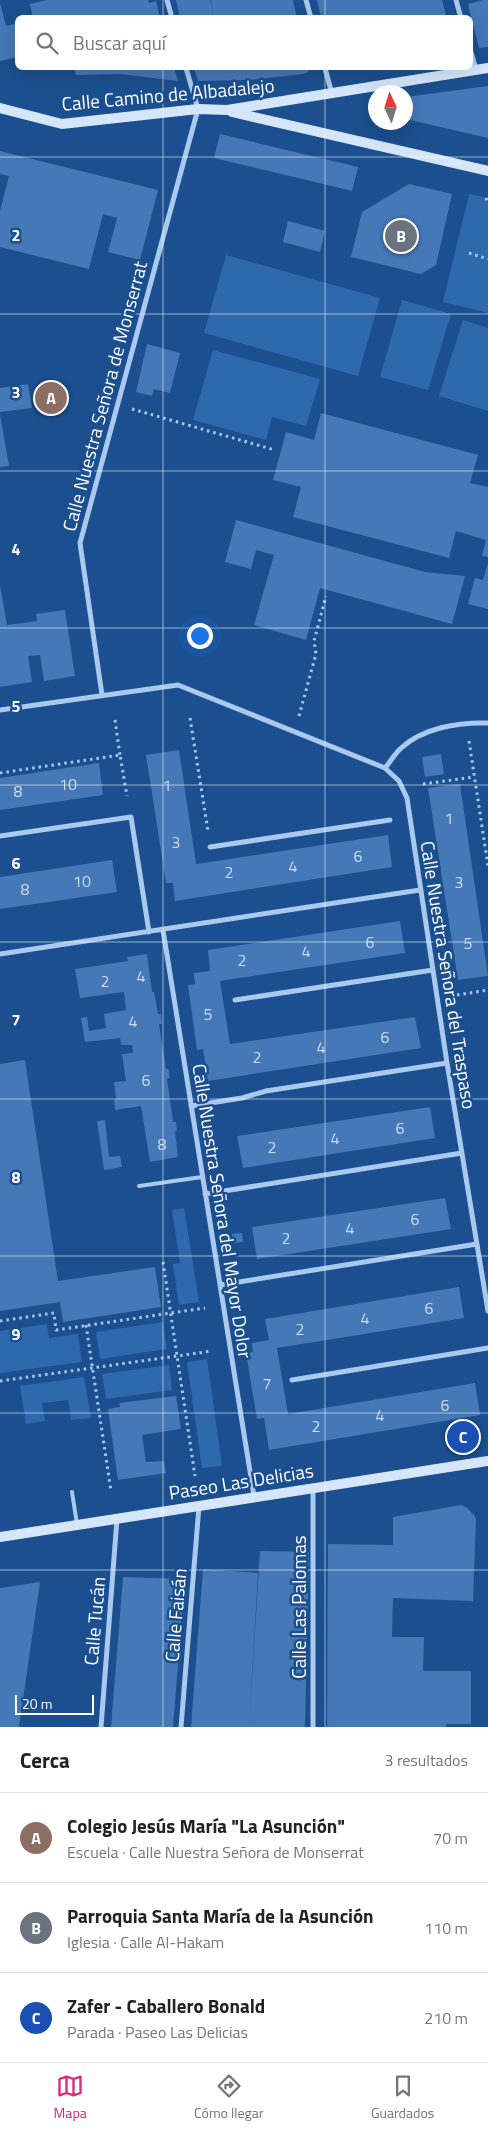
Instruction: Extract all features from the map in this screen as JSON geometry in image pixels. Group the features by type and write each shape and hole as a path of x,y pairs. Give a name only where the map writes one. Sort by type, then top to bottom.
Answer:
{"street":[{"path":"166,0 171,15"},
{"path":"306,0 310,15"},
{"path":"456,0 461,15"},
{"path":"473,58 477,70"},
{"name":"Calle Camino de Albadalejo","path":"0,108 62,124 198,109 226,110 488,68"},
{"path":"187,70 198,109"},
{"path":"325,70 332,94"},
{"name":"Calle Nuestra Señora de Monserrat","path":"102,696 80,543 198,109"},
{"path":"226,110 488,172"},
{"path":"0,710 178,685 385,768 400,749 420,735 448,727 488,723"},
{"name":"Calle Nuestra Señora del Traspaso","path":"385,768 399,781 407,798 447,1063 488,1312"},
{"path":"0,836 131,817 149,932"},
{"path":"210,847 390,820"},
{"path":"0,954 420,890"},
{"name":"Calle Nuestra Señora del Mayor Dolor","path":"163,930 254,1496"},
{"path":"235,1000 433,970"},
{"path":"191,1106 447,1063"},
{"path":"205,1194 462,1153"},
{"path":"220,1285 477,1244"},
{"path":"292,1380 488,1348"},
{"name":"Paseo Las Delicias","path":"0,1537 488,1461"},
{"name":"Calle Las Palomas","path":"313,1487 313,1727"},
{"name":"Calle Faisán","path":"181,1727 199,1505"},
{"name":"Calle Tucán","path":"101,1727 117,1518"}],"lane":[{"path":"139,1186 202,1177"},
{"path":"72,1492 78,1524"}],"path":[{"path":"486,198 488,204"},
{"path":"468,253 488,259"},
{"path":"117,406 275,450"},
{"path":"293,731 301,712 316,654 314,641 326,596"},
{"path":"190,718 210,847"},
{"path":"115,720 127,796"},
{"path":"469,741 488,866"},
{"path":"0,773 120,755"},
{"path":"423,784 474,776"},
{"path":"457,995 488,990"},
{"path":"163,1262 195,1476"},
{"path":"0,1321 54,1313 56,1330 205,1308"},
{"path":"86,1325 111,1492"},
{"path":"0,1381 212,1351"}],"shaded area":[{"path":"469,194 488,198 488,313 443,302"},
{"path":"226,255 380,298 358,376 204,333"},
{"path":"402,300 451,314 428,390 380,377"},
{"path":"463,320 488,328 488,411 439,396"},
{"path":"213,350 320,379 306,426 272,417 266,440 193,420"},
{"path":"184,1208 199,1302 179,1305 173,1264 180,1263 172,1210"},
{"path":"163,1322 167,1349 100,1359 96,1332"},
{"path":"47,1324 49,1338 78,1334 82,1362 0,1373 0,1331"},
{"path":"207,1359 222,1466 202,1468 187,1362"},
{"path":"169,1365 172,1390 106,1399 102,1374"},
{"path":"84,1377 91,1418 71,1420 68,1400 42,1403 45,1421 26,1424 20,1386"}],"building":[{"path":"47,0 148,0 149,3 156,1 159,15 32,15 30,4"},
{"path":"176,0 210,0 213,12 211,0 293,0 296,15 179,15"},
{"path":"317,0 442,0 446,15 320,15"},
{"path":"488,0 488,47 479,48 473,24 473,15 471,15 468,4"},
{"path":"0,3 6,26 15,24 15,58 0,61"},
{"path":"75,70 175,70 178,81 120,74 76,75"},
{"path":"195,70 225,70 226,73 226,70 309,70 303,74 250,80 198,81"},
{"path":"488,86 488,138 413,121 413,96"},
{"path":"220,134 358,167 352,191 214,158"},
{"path":"0,151 158,190 140,260 108,252 117,218 103,214 89,269 0,247 0,211 9,176 0,174"},
{"path":"409,184 452,194 436,265 421,274 351,257 362,212"},
{"path":"288,221 325,231 320,252 283,242"},
{"path":"147,344 180,353 170,393 154,389 152,396 136,392"},
{"path":"28,384 32,408 0,412 0,388"},
{"path":"321,413 478,455 470,483 488,487 488,557 482,556 486,540 456,531 449,558 293,517 301,487 273,480 286,432 314,440"},
{"path":"0,414 9,466 0,467"},
{"path":"236,520 425,572 465,576 452,624 320,588 306,640 254,625 274,555 256,550 251,569 225,562"},
{"path":"488,563 488,609 468,604 475,578 483,580"},
{"path":"0,585 7,625 37,621 36,614 65,610 75,676 44,681 40,655 28,656 32,682 0,687"},
{"path":"179,750 196,864 388,835 392,867 175,901 173,883 166,883 146,755"},
{"path":"441,754 444,774 425,777 422,757"},
{"path":"99,763 103,795 0,810 0,778"},
{"path":"460,784 488,976 458,980 428,788"},
{"path":"112,860 117,892 0,909 0,877"},
{"path":"400,921 405,953 220,981 230,1044 415,1017 421,1048 208,1081 203,1049 197,1050 188,985 195,984 194,973 210,971 208,950"},
{"path":"147,954 152,992 154,992 158,1014 161,1014 162,1024 159,1024 166,1069 168,1068 170,1078 167,1079 173,1122 176,1122 177,1131 175,1131 178,1157 150,1162 141,1106 115,1110 114,1082 126,1081 122,1054 133,1053 132,1045 121,1045 120,1038 85,1042 81,1018 87,1017 89,1031 106,1028 104,1014 126,1010 124,992 80,998 75,969 128,961 127,957"},
{"path":"25,1060 58,1281 155,1267 161,1307 63,1322 60,1302 0,1311 0,1064"},
{"path":"430,1107 435,1138 243,1168 237,1136"},
{"path":"105,1120 109,1157 120,1156 122,1167 104,1170 97,1121"},
{"path":"445,1198 451,1229 257,1259 252,1227"},
{"path":"242,1233 243,1242 233,1243 232,1234"},
{"path":"459,1287 464,1318 277,1348 288,1414 475,1383 480,1415 269,1450 264,1418 257,1419 246,1353 253,1352 252,1343 269,1340 265,1319"},
{"path":"176,1396 181,1429 142,1435 146,1462 164,1461 166,1473 118,1480 108,1409 120,1407 119,1403"},
{"path":"461,1505 466,1507 476,1519 473,1601 393,1598 392,1637 424,1637 423,1671 471,1671 471,1724 446,1724 446,1727 327,1727 328,1544 393,1545 393,1517"},
{"path":"260,1551 309,1552 305,1727 249,1727"},
{"path":"203,1569 258,1573 249,1727 191,1727"},
{"path":"123,1577 185,1579 173,1727 111,1727"},
{"path":"40,1582 19,1727 0,1727 0,1588"}],"place":[{"name":"Parroquia Santa María de la Asunción","path":"401,236"},
{"name":"Colegio Jesús María \"La Asunción\"","path":"51,398"},
{"name":"Zafer - Caballero Bonald","path":"463,1437"}]}
